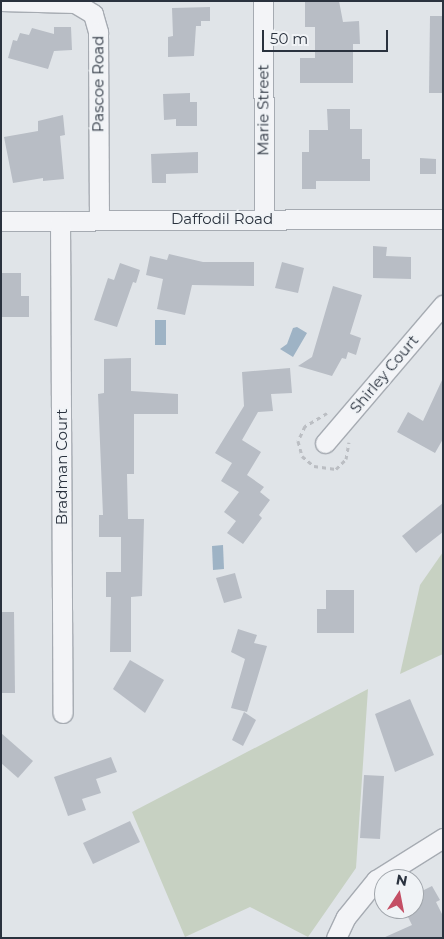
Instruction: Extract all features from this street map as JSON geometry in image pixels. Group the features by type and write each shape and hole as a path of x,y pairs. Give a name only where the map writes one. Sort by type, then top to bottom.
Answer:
{"street":[{"name":"Pascoe Road","path":"1,1 75,3 93,14 98,32 98,220"},
{"name":"Marie Street","path":"263,1 264,219"},
{"name":"Daffodil Road","path":"1,221 443,219"},
{"name":"Bradman Court","path":"60,221 63,713"},
{"name":"Shirley Court","path":"325,443 443,304"},
{"path":"336,938 346,917 376,880 443,838"}],"green space":[{"path":"443,552 443,654 400,674 420,585"},
{"path":"368,689 356,868 308,937 250,907 185,937 132,812"}],"water":[{"path":"155,320 166,320 166,345 155,345"},
{"path":"297,327 307,333 293,357 280,349 287,344 293,328"},
{"path":"223,545 224,569 213,570 212,546"}],"building":[{"path":"305,1 339,1 343,22 359,21 360,44 353,44 353,83 300,83 300,58 315,58 315,27 305,27"},
{"path":"210,7 210,21 201,21 201,26 196,26 194,56 168,57 168,37 173,36 172,8"},
{"path":"430,16 443,16 443,93 429,93"},
{"path":"54,27 71,27 72,50 54,51 48,69 8,58 13,40 17,41 20,33 29,35 32,28 54,34"},
{"path":"190,93 190,102 197,102 197,126 176,126 176,119 164,120 163,94"},
{"path":"327,109 350,109 350,129 362,129 362,159 370,159 370,181 316,181 316,189 302,189 302,152 309,152 309,130 328,130"},
{"path":"63,115 65,135 60,136 64,179 43,181 43,178 13,183 4,137 38,131 38,121"},
{"path":"198,152 198,173 166,174 166,183 152,183 151,154"},
{"path":"420,158 436,159 436,174 420,174"},
{"path":"373,246 387,247 386,256 411,257 411,279 373,278"},
{"path":"169,254 203,262 254,262 254,286 192,285 185,315 157,309 163,279 146,275 150,256 167,260"},
{"path":"282,262 304,268 298,293 275,288"},
{"path":"120,263 140,270 136,283 133,282 117,327 94,320 108,278 114,280"},
{"path":"1,273 21,273 21,296 29,296 29,317 1,317"},
{"path":"333,286 362,295 350,334 361,338 356,355 348,352 346,359 342,358 332,376 298,366 312,357"},
{"path":"131,358 131,391 178,394 178,414 134,414 134,474 127,474 128,519 144,519 142,596 131,597 131,652 110,652 111,597 106,597 106,572 121,572 121,537 99,537 99,515 103,515 98,394 104,393 104,359"},
{"path":"290,368 292,393 271,394 273,411 258,412 242,440 261,452 247,475 264,487 260,492 270,500 259,515 262,518 243,544 227,533 236,521 224,512 239,492 221,481 232,463 215,453 244,406 242,372"},
{"path":"443,378 443,439 435,453 397,432 408,412 423,421"},
{"path":"443,503 443,532 416,553 402,536"},
{"path":"235,573 242,598 224,603 216,578"},
{"path":"326,590 354,590 354,633 317,633 317,609 326,609"},
{"path":"1,612 14,612 15,693 1,693"},
{"path":"238,629 257,635 254,643 267,646 247,712 231,708 245,659 231,652"},
{"path":"130,660 164,680 145,713 113,689"},
{"path":"410,699 434,755 395,772 375,714"},
{"path":"244,712 256,720 243,746 232,740"},
{"path":"1,733 33,761 18,778 1,763"},
{"path":"111,757 117,772 96,779 101,793 82,799 86,810 68,816 54,777"},
{"path":"364,775 384,776 380,839 360,838"},
{"path":"130,821 140,842 93,864 83,843"},
{"path":"432,886 440,900 436,902 443,916 443,938 383,938 412,925 409,919 424,919 424,890"}]}
